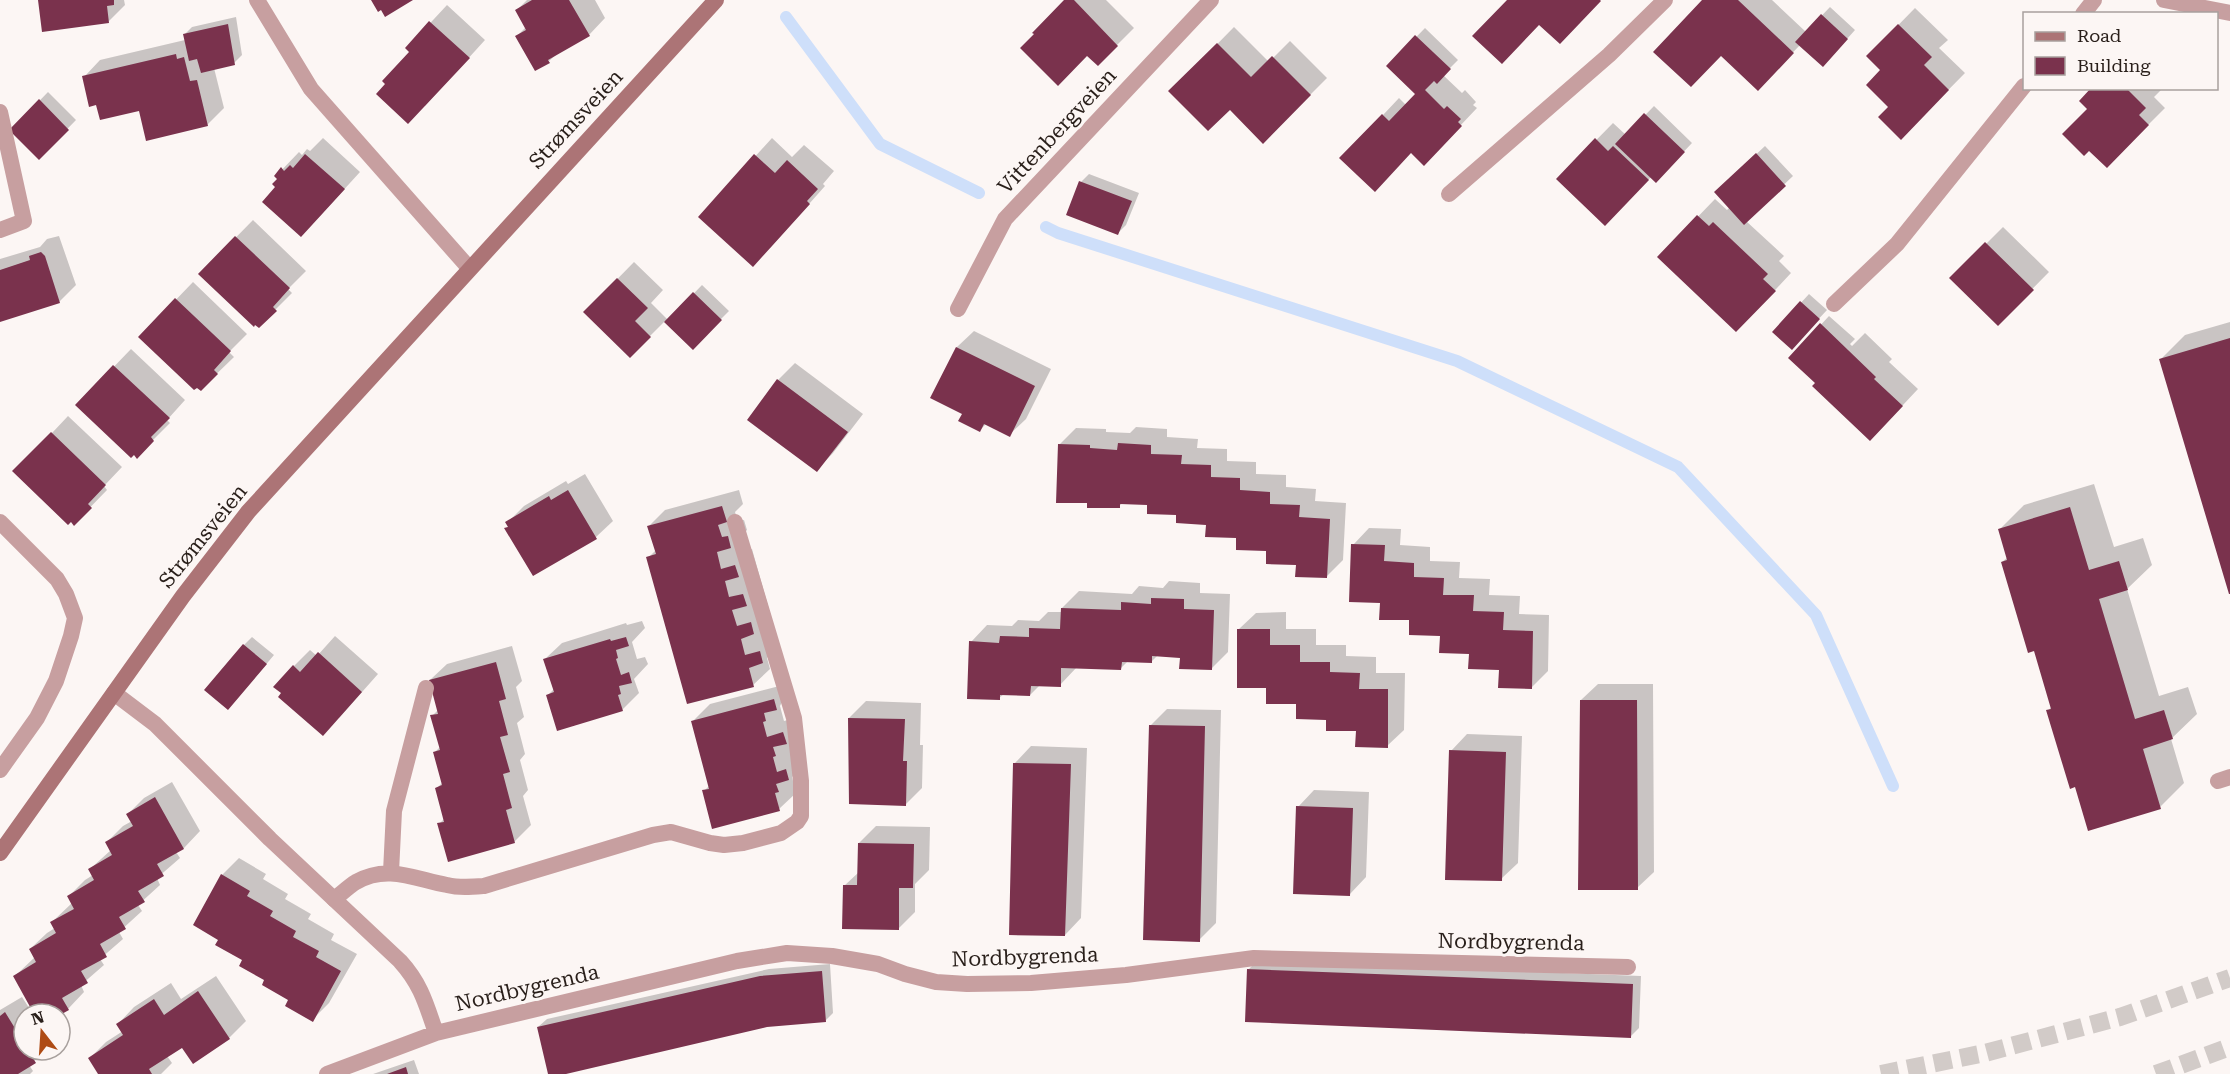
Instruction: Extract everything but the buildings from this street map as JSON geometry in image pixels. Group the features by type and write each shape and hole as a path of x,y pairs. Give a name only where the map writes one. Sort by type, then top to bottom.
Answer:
{"main road":[{"name":"Strømsveien","path":"0,854 183,596 248,512 716,0"}],"street":[{"path":"257,0 311,89 470,268"},
{"name":"Vittenbergveien","path":"958,309 1005,219 1211,0"},
{"path":"1449,194 1609,55 1665,0"},
{"path":"2085,12 2094,0"},
{"path":"2164,0 2230,13"},
{"path":"1834,304 1897,244 2023,88"},
{"path":"0,112 24,221 0,230"},
{"path":"0,522 57,579 66,594 75,618 56,681 37,717 0,770"},
{"path":"334,899 356,882 373,875 391,872 447,885 484,886 653,835 671,832 724,845 781,833 797,822 801,816 801,781 794,718 735,522"},
{"path":"391,872 394,811 426,688"},
{"name":"Nordbygrenda","path":"114,693 155,724 270,839 400,961 414,977 422,991 436,1033"},
{"name":"Nordbygrenda","path":"327,1074 436,1033 737,961 787,953 844,958 878,964 904,974 936,982 967,984 1030,983 1126,975 1254,958 1628,967"}],"waterway":[{"path":"786,17 880,144 979,193"},
{"path":"1046,227 1058,233 1457,361 1678,467 1816,615 1893,786"}],"tunnel":[{"path":"1881,1074 1985,1053 2120,1017 2230,978"},
{"path":"2156,1074 2230,1047"}]}
